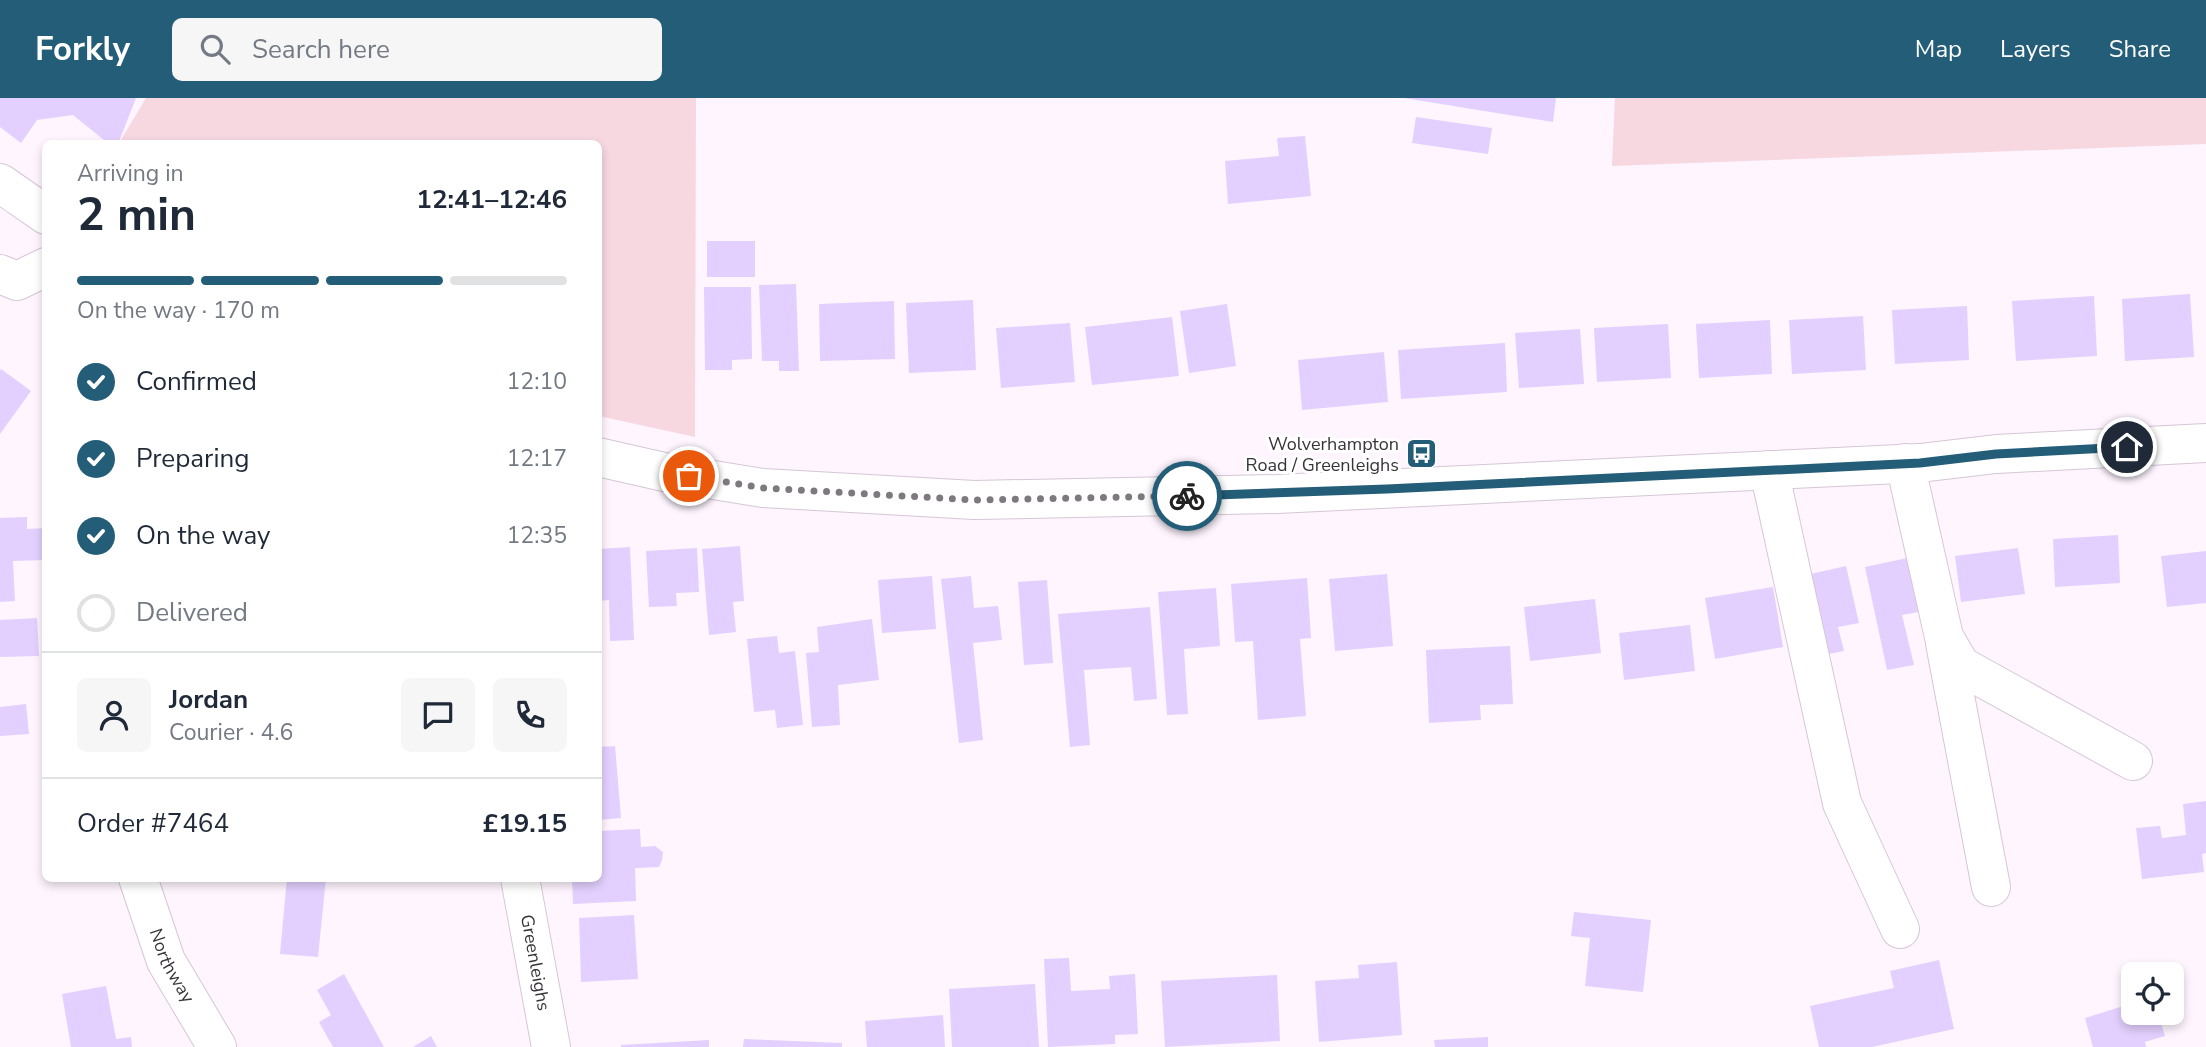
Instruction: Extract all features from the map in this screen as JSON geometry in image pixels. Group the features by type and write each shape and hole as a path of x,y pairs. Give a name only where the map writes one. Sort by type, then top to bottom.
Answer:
{"main road":[{"path":"0,183 42,212"},
{"path":"0,274 17,282 42,269"},
{"path":"602,458 664,472 763,488 974,500 1290,493 1905,463 1996,454 2206,443"},
{"path":"1905,463 1944,637 1991,887"},
{"path":"1769,470 1842,803 1900,929"},
{"path":"1944,637 1961,666 2133,761"},
{"name":"Northway","path":"139,882 166,961 217,1047"},
{"name":"Greenleighs","path":"521,882 551,1047"}],"shaded area":[{"path":"146,98 696,98 695,437 602,417 602,140 121,140"},
{"path":"1615,98 2206,98 2206,144 1612,166"}],"building":[{"path":"0,98 136,98 120,140 104,140 73,115 37,120 21,143 0,127"},
{"path":"1404,98 1556,98 1553,122"},
{"path":"1416,117 1492,128 1488,154 1412,143"},
{"path":"1305,136 1311,196 1228,204 1225,161 1279,156 1277,138"},
{"path":"707,241 755,241 755,277 707,277"},
{"path":"796,284 799,371 779,371 779,361 762,361 759,285"},
{"path":"704,287 751,287 752,359 732,360 732,370 705,370"},
{"path":"2190,294 2194,357 2125,361 2122,299"},
{"path":"2094,296 2097,356 2016,361 2012,301"},
{"path":"973,300 976,370 909,373 906,303"},
{"path":"894,301 895,359 820,361 819,304"},
{"path":"1227,304 1236,366 1189,373 1180,311"},
{"path":"1967,306 1969,360 1895,364 1892,310"},
{"path":"1863,316 1866,370 1792,374 1789,320"},
{"path":"1172,317 1179,376 1092,385 1085,327"},
{"path":"1770,320 1772,374 1699,378 1696,324"},
{"path":"1070,323 1075,382 1001,388 996,328"},
{"path":"1668,324 1671,378 1597,382 1594,328"},
{"path":"1580,329 1584,384 1519,388 1515,333"},
{"path":"1505,343 1507,392 1401,399 1398,350"},
{"path":"1384,352 1388,402 1302,410 1298,360"},
{"path":"1,369 31,391 0,434 0,371"},
{"path":"27,517 27,529 42,528 42,560 13,561 15,601 0,602 0,518"},
{"path":"2118,535 2120,583 2055,587 2053,539"},
{"path":"740,546 744,601 733,602 736,632 709,635 702,549"},
{"path":"630,547 634,640 610,641 609,600 602,601 602,549"},
{"path":"697,548 699,592 676,593 677,606 649,607 646,551"},
{"path":"2018,548 2025,594 1961,602 1955,556"},
{"path":"2206,551 2206,603 2167,607 2161,556"},
{"path":"1912,557 1924,611 1902,615 1914,665 1887,670 1865,567"},
{"path":"1846,566 1859,623 1838,627 1844,651 1823,655 1806,575"},
{"path":"1387,574 1393,646 1335,651 1329,579"},
{"path":"932,576 936,629 882,633 878,580"},
{"path":"971,576 974,608 998,606 1002,640 973,643 983,740 959,743 941,579"},
{"path":"1307,578 1311,638 1300,639 1306,716 1258,720 1253,641 1235,642 1231,584"},
{"path":"1047,580 1053,663 1024,665 1018,582"},
{"path":"1773,587 1783,647 1715,659 1705,598"},
{"path":"1216,588 1220,646 1184,649 1188,714 1167,715 1158,592"},
{"path":"1595,599 1601,653 1530,661 1524,607"},
{"path":"1150,607 1157,699 1134,701 1131,667 1084,670 1090,745 1070,747 1058,614"},
{"path":"37,618 39,656 0,657 0,620"},
{"path":"872,619 879,680 838,685 840,725 812,727 806,653 819,652 817,627"},
{"path":"1690,625 1695,671 1624,680 1619,633"},
{"path":"777,636 779,653 795,651 803,725 777,728 775,710 754,712 747,639"},
{"path":"1510,646 1513,704 1480,705 1481,720 1429,723 1426,650"},
{"path":"26,704 29,734 0,736 0,707"},
{"path":"615,746 621,818 602,820 602,747"},
{"path":"2206,801 2206,853 2202,854 2204,872 2142,879 2136,828 2160,826 2162,838 2186,835 2183,804"},
{"path":"640,829 641,847 655,846 663,852 662,860 659,867 635,868 636,901 573,904 572,882 602,882 602,831"},
{"path":"287,882 326,882 318,957 280,954"},
{"path":"1574,912 1651,920 1643,992 1585,986 1590,938 1571,936"},
{"path":"634,915 638,979 581,982 579,918"},
{"path":"1069,958 1071,991 1110,989 1109,976 1135,974 1138,1034 1115,1035 1115,1044 1048,1047 1044,959"},
{"path":"1939,960 1954,1029 1872,1047 1819,1047 1810,1006 1894,988 1890,971"},
{"path":"1397,962 1402,1035 1319,1042 1315,981 1359,978 1358,965"},
{"path":"344,974 384,1047 333,1047 319,1022 331,1015 317,990"},
{"path":"1277,975 1280,1041 1165,1047 1161,981"},
{"path":"1035,984 1039,1047 952,1047 949,989"},
{"path":"106,986 116,1039 131,1037 132,1047 71,1047 62,994"},
{"path":"2121,1007 2121,1025 2162,1025 2165,1036 2145,1042 2146,1047 2093,1047 2085,1018"},
{"path":"943,1015 945,1047 867,1047 865,1021"},
{"path":"431,1036 437,1047 413,1047"},
{"path":"1488,1037 1488,1047 1435,1047 1434,1040"},
{"path":"744,1039 842,1043 842,1047 743,1047"},
{"path":"709,1040 709,1047 621,1047 621,1045"}],"way so far":[{"path":"689,476 763,488 974,500 1187,496"}],"place":[{"name":"Wolverhampton Road / Greenleighs","path":"1422,454"}],"route":[{"path":"1187,496 1920,463 1996,454 2127,447"}]}
